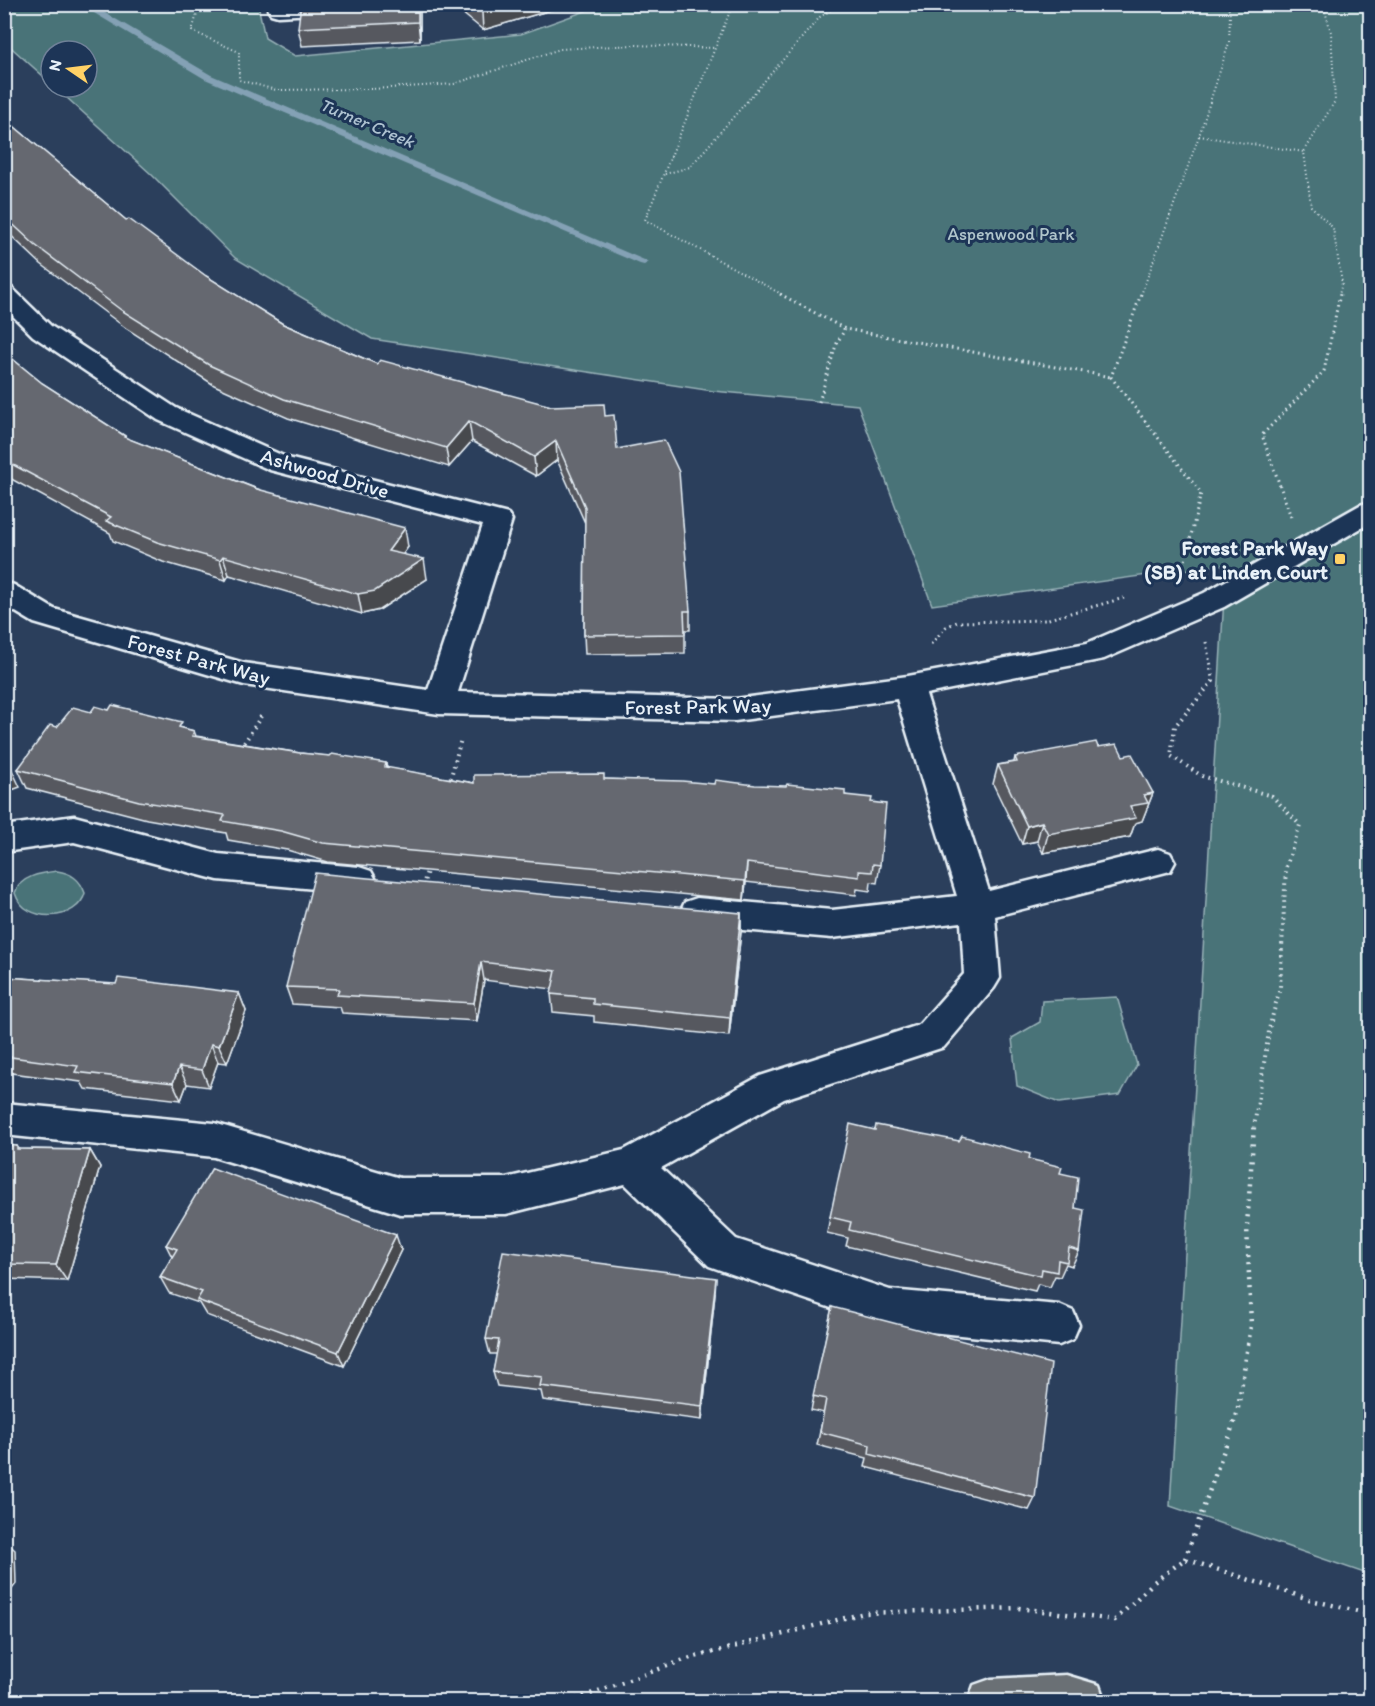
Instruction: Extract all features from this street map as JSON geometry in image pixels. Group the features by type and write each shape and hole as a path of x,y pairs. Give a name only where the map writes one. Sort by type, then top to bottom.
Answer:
{"main road":[{"path":"991,1701 1066,1698 1082,1701"}],"street":[{"path":"278,10 385,4"},
{"name":"Ashwood Drive","path":"4,293 42,331 167,414 279,464 498,520 439,703"},
{"name":"Forest Park Way","path":"4,592 44,616 244,674 439,703 735,710 908,687 1093,652 1214,600 1300,554 1371,511"},
{"path":"4,1119 214,1140 400,1196 506,1196 632,1165 772,1087 931,1036 982,978 977,907 908,687"},
{"path":"4,839 74,829 218,867 425,875"},
{"path":"668,909 832,924 977,907 1158,862"},
{"path":"632,1165 723,1252 890,1309 1059,1325"}],"path":[{"path":"200,4 192,30 239,52 239,80 276,90 372,89 454,84 560,49 634,45 716,48"},
{"path":"733,4 645,220 845,329 1111,377 1201,493 1185,561 1168,585"},
{"path":"664,174 690,167 820,17 840,4"},
{"path":"1111,377 1229,43 1230,14 1227,4"},
{"path":"1291,518 1262,435 1324,371 1342,283 1333,228 1311,206 1305,152 1335,101 1331,32 1323,4"},
{"path":"1198,136 1305,152"},
{"path":"819,402 836,345 845,329"},
{"path":"928,647 946,627 957,622 1044,620 1112,599 1132,597"},
{"path":"568,1701 687,1659 864,1613 1018,1608 1115,1620 1154,1582 1185,1559 1237,1414 1251,1326 1247,1226 1255,1117 1270,1025 1280,988 1286,867 1300,825 1272,796 1202,776 1171,756 1175,726 1212,681 1205,636"},
{"path":"234,758 265,710"},
{"path":"446,795 461,738"},
{"path":"1185,1559 1315,1602 1371,1614"}],"green space":[{"name":"Aspenwood Park","path":"5,4 258,5 265,38 295,56 521,34 605,4 1370,5 1370,1575 1170,1506 1226,564 932,605 858,405 713,391 372,339 235,258 151,174 68,99 99,99 99,39 39,39 39,72 5,42"},
{"path":"57,871 67,873 78,880 85,893 81,902 63,914 51,916 29,911 21,904 15,893 21,883 38,874"},
{"path":"1117,997 1137,1065 1120,1095 1059,1103 1017,1086 1012,1038 1040,1022 1042,1001"}],"building":[{"path":"301,4 418,4 418,22 298,28"},
{"path":"471,4 509,4 482,12"},
{"path":"4,118 126,220 129,219 206,276 283,324 377,364 380,360 551,406 604,404 605,416 614,415 617,449 664,440 679,472 690,611 684,611 685,634 584,635 585,507 556,441 534,457 469,421 446,448 284,399 209,365 121,310 35,245 4,216"},
{"path":"4,352 42,383 124,437 257,489 405,528 388,551 424,559 375,591 358,594 223,556 220,560 157,542 106,521 111,517 4,460"},
{"path":"112,705 182,722 179,727 194,731 192,736 300,753 330,756 332,754 386,763 385,767 474,783 474,775 604,774 604,779 714,784 715,780 755,785 786,786 787,784 845,790 845,795 872,798 871,802 886,804 880,865 873,864 872,872 859,871 859,877 747,863 745,881 323,843 281,831 222,821 225,815 139,801 18,769 50,725 57,727 73,707 91,712 95,706 109,710"},
{"path":"1096,742 1098,747 1117,744 1123,756 1132,754 1153,793 1144,795 1148,803 1130,806 1136,818 1048,834 1042,822 1027,826 998,765 1017,762 1015,757"},
{"path":"4,755 11,768 4,771"},
{"path":"315,873 741,913 730,1018 593,1004 593,998 551,994 556,971 481,962 474,1003 337,995 339,989 286,987"},
{"path":"4,977 116,984 118,978 239,993 219,1046 211,1044 202,1070 179,1067 173,1083 75,1072 78,1066 4,1056"},
{"path":"850,1124 875,1130 876,1125 959,1141 962,1136 1030,1154 1029,1159 1062,1167 1060,1173 1078,1177 1075,1208 1084,1210 1079,1251 1069,1248 1067,1262 1058,1260 1057,1272 1042,1269 1041,1276 849,1230 851,1222 830,1217"},
{"path":"4,1145 17,1146 17,1149 90,1150 56,1265 4,1264"},
{"path":"212,1168 396,1235 338,1352 197,1300 202,1292 160,1277 177,1249 166,1245"},
{"path":"503,1251 716,1278 702,1406 540,1386 542,1377 493,1372 499,1340 486,1339"},
{"path":"832,1307 1051,1364 1035,1498 869,1454 870,1445 820,1432 826,1399 813,1396"}],"waterway":[{"name":"Turner Creek","path":"83,4 208,77 644,262"}],"place":[{"name":"Forest Park Way (SB) at Linden Court","path":"1340,559"}]}
